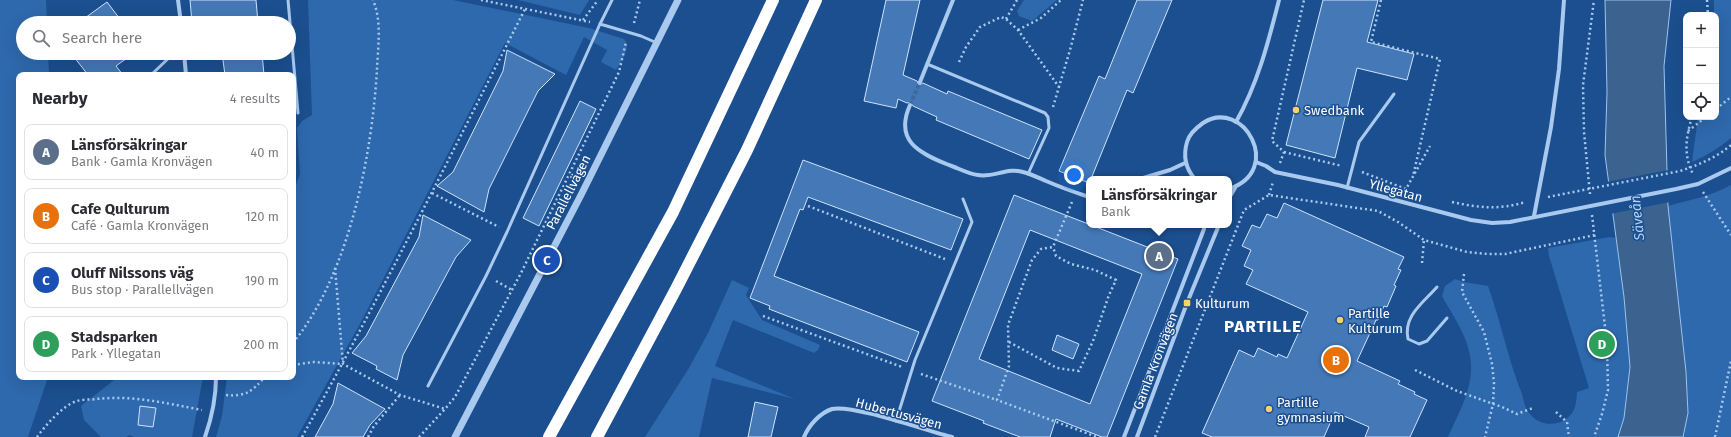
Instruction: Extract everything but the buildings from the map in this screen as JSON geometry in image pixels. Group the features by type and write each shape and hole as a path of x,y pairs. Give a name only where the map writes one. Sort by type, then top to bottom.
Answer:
{"highway":[{"path":"549,437 673,212 773,0"},
{"path":"597,437 747,150 816,0"},
{"path":"603,437 615,404"}],"street":[{"path":"178,0 180,16"},
{"name":"Parallellvägen","path":"455,437 581,195 678,0"},
{"path":"920,82 953,0"},
{"path":"1236,122 1249,99 1263,63 1279,0"},
{"path":"1534,216 1536,199 1551,127 1559,69 1564,0"},
{"path":"185,60 186,72"},
{"path":"910,105 905,116 907,138 913,146 923,152 978,175 1014,170 1086,196"},
{"path":"1192,176 1186,163 1185,151 1188,139 1195,129 1205,122 1216,118 1228,119 1236,122 1248,131 1254,141 1257,151 1256,162 1252,173 1244,182 1232,188"},
{"name":"Yllegatan","path":"1256,162 1275,172 1347,188 1471,220 1492,223 1504,222 1698,184 1731,168"},
{"path":"1150,176 1186,163"},
{"path":"1232,192 1235,187"},
{"name":"Gamla Kronvägen","path":"1124,437 1204,228"},
{"name":"Gamla Kronvägen","path":"1137,437 1187,303 1218,228"},
{"path":"205,437 216,394 216,380"},
{"name":"Hubertusvägen","path":"804,437 813,423 822,414 833,409 853,409 952,437"}],"lane":[{"path":"288,0 289,16"},
{"path":"428,386 508,232 612,0"},
{"path":"600,24 629,32 657,43"},
{"path":"153,72 166,60"},
{"path":"293,60 294,72"},
{"path":"927,64 1045,113 1048,116 1049,128 1028,174"},
{"path":"296,90 298,113"},
{"path":"1347,188 1359,142 1394,94"},
{"path":"896,422 912,371 972,222 963,199"},
{"path":"1437,287 1409,318 1406,330 1408,339 1419,344 1427,341 1447,318"}],"path":[{"path":"296,339 319,306 349,230 363,180 375,101 379,33 376,8 373,0"},
{"path":"481,0 600,24"},
{"path":"583,20 598,0"},
{"path":"419,437 446,409 454,397 512,290 619,72 629,32 636,18 640,0"},
{"path":"1006,18 1017,0"},
{"path":"1018,30 1041,18 1061,0"},
{"path":"1048,116 1055,104 1083,0"},
{"path":"1304,0 1272,142 1284,152 1352,168 1409,191"},
{"path":"1381,0 1371,42 1440,59 1412,176"},
{"path":"1590,197 1584,132 1583,85 1594,0"},
{"path":"1707,0 1708,12"},
{"path":"302,437 432,192 525,9"},
{"path":"959,62 966,47 980,27 1001,17 1006,18 1018,30 1059,88"},
{"path":"1719,107 1731,98"},
{"path":"1688,132 1702,120"},
{"path":"1450,201 1489,208 1509,207 1536,199 1680,171 1700,164 1722,153 1731,145"},
{"path":"1406,189 1430,146"},
{"path":"1269,195 1275,172 1284,152"},
{"path":"432,192 508,232"},
{"path":"1009,342 1057,368 1079,371 1093,341 1116,280 1095,270 1071,264 1056,256 1053,247 1076,193"},
{"path":"1156,437 1244,210 1269,195 1378,211 1398,222 1424,240 1467,252 1505,254 1595,235"},
{"path":"808,206 955,263"},
{"path":"1592,212 1607,344 1608,390 1594,437"},
{"path":"1422,263 1424,240"},
{"path":"997,400 1010,366 1008,325 1032,260 1041,249 1053,247"},
{"path":"335,268 342,364"},
{"path":"1464,274 1462,292 1479,320 1489,344 1494,383 1493,404 1485,437"},
{"path":"486,276 512,290"},
{"path":"763,316 1097,437"},
{"path":"1715,437 1731,361"},
{"path":"296,365 314,362 342,364 400,395 446,409"},
{"path":"1414,370 1458,391 1517,414 1533,408"},
{"path":"216,394 244,395 255,388 262,380"},
{"path":"368,437 374,426 400,395"},
{"path":"37,437 66,407 77,401 106,398 139,398 212,412"},
{"path":"1556,412 1567,422 1570,437"}],"shaded area":[{"path":"0,0 46,0 47,16 16,16 16,60 48,60 49,72 16,72 16,380 47,380 28,437 0,437"},
{"path":"308,0 453,0 589,28 624,39 627,46 623,59 616,70 601,62 607,50 584,37 566,75 505,43 361,322 297,437 216,437 222,416 227,380 296,380 296,185 300,174 297,128 302,121 312,115"},
{"path":"518,0 589,0 580,15"},
{"path":"1024,0 1057,0 1032,21 1019,16 1017,11"},
{"path":"1714,0 1731,0 1731,138 1712,152 1692,162 1698,120 1719,120 1719,12 1714,12"},
{"path":"1731,185 1731,437 1683,437 1688,413 1686,372 1668,206 1708,195"},
{"path":"1610,237 1616,238 1624,297 1630,367 1624,418 1618,437 1448,437 1466,396 1471,374 1471,362 1464,337 1442,296 1445,286 1455,279 1488,286 1528,412 1533,418 1542,423 1552,424 1562,422 1574,411 1577,392 1589,388 1549,256 1548,248"},
{"path":"732,280 749,288 746,295 762,320 820,345 818,350 814,353 733,320 715,366 795,399 712,378 699,437 645,437 689,368 708,333"},
{"path":"114,380 202,380 192,437 134,437 130,435 126,437 101,437 84,420 81,406"}],"water":[{"name":"Säveån","path":"1605,0 1671,0 1664,66 1668,206 1686,372 1688,413 1683,437 1618,437 1624,418 1630,367 1624,297 1605,155 1607,92"}],"pier":[{"path":"1669,170 1670,202 1610,214 1606,182"}],"tunnel":[{"path":"910,105 920,82"}],"place":[{"name":"Swedbank","path":"1296,110"},
{"name":"Länsförsäkringar","path":"1159,256"},
{"name":"Oluff Nilssons väg","path":"547,260"},
{"name":"Kulturum","path":"1187,303"},
{"name":"Partille Kulturum","path":"1340,320"},
{"name":"Stadsparken","path":"1602,344"},
{"name":"Cafe Qulturum","path":"1336,360"},
{"name":"Partille gymnasium","path":"1269,409"}],"district":[{"name":"PARTILLE","path":"1263,326"}]}
